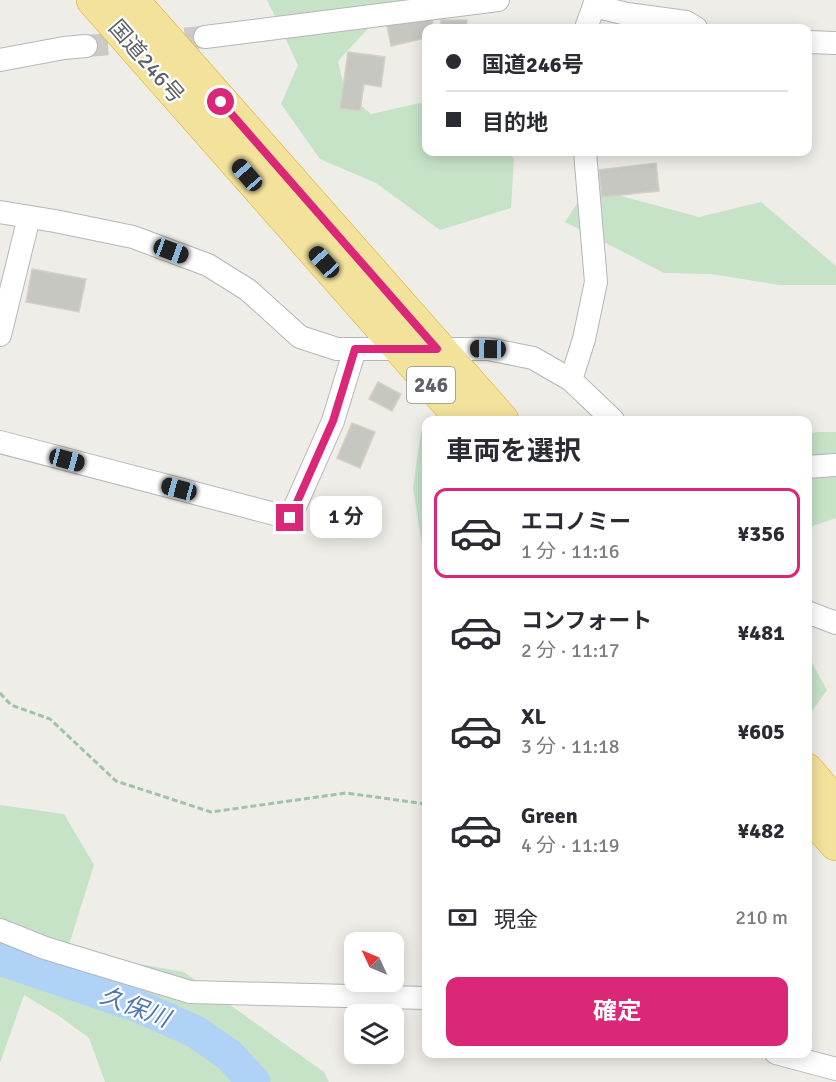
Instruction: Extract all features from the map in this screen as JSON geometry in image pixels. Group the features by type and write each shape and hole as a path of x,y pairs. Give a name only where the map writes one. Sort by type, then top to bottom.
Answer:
{"highway":[{"name":"国道246号","path":"93,0 459,416"},
{"name":"国道246号","path":"132,0 498,416"},
{"path":"812,776 836,804"},
{"path":"812,817 836,844"}],"street":[{"path":"206,37 498,0"},
{"path":"587,24 595,3 627,14 689,24"},
{"path":"812,42 836,43"},
{"path":"0,60 86,46"},
{"path":"571,380 584,339 596,282 585,156"},
{"path":"0,212 133,237 208,265 248,290 300,337 337,349 488,349 533,358 571,380 609,416"},
{"path":"0,335 29,217"},
{"path":"0,442 290,518 333,421 355,349"},
{"path":"812,467 836,465"},
{"path":"812,614 836,623"},
{"path":"0,930 45,948 190,992 422,998"},
{"path":"795,1058 836,1069"}],"path":[{"path":"0,693 11,705 50,719 116,781 211,812 346,793 422,803"}],"green space":[{"path":"267,0 422,0 377,19 338,61 345,92 371,114 422,104 422,156 511,156 514,158 511,208 440,230 376,183 320,159 281,104 298,65"},
{"path":"588,187 699,217 761,202 836,266 836,285 779,285 711,274 664,273 565,222"},
{"path":"421,431 422,546 413,488"},
{"path":"836,432 836,518 812,526 812,433"},
{"path":"812,663 827,690 812,711"},
{"path":"0,805 64,814 94,865 67,951 184,972 324,1072 329,1082 105,1082 89,1038 24,995 0,1063"}],"building":[{"path":"432,16 433,24 422,24 422,39 391,46 386,21"},
{"path":"441,20 467,20 466,24 441,24"},
{"path":"348,52 385,57 381,87 364,84 360,111 340,108"},
{"path":"656,163 659,191 602,197 599,170"},
{"path":"32,269 86,279 79,312 26,302"},
{"path":"378,382 401,394 392,411 369,399"},
{"path":"352,423 375,432 360,468 337,458"}],"waterway":[{"name":"久保川","path":"0,959 138,1006 196,1032 229,1055 254,1082"}],"tunnel":[{"path":"86,46 205,37"}],"route":[{"path":"221,102 437,349 355,349 333,421 290,518"}]}
